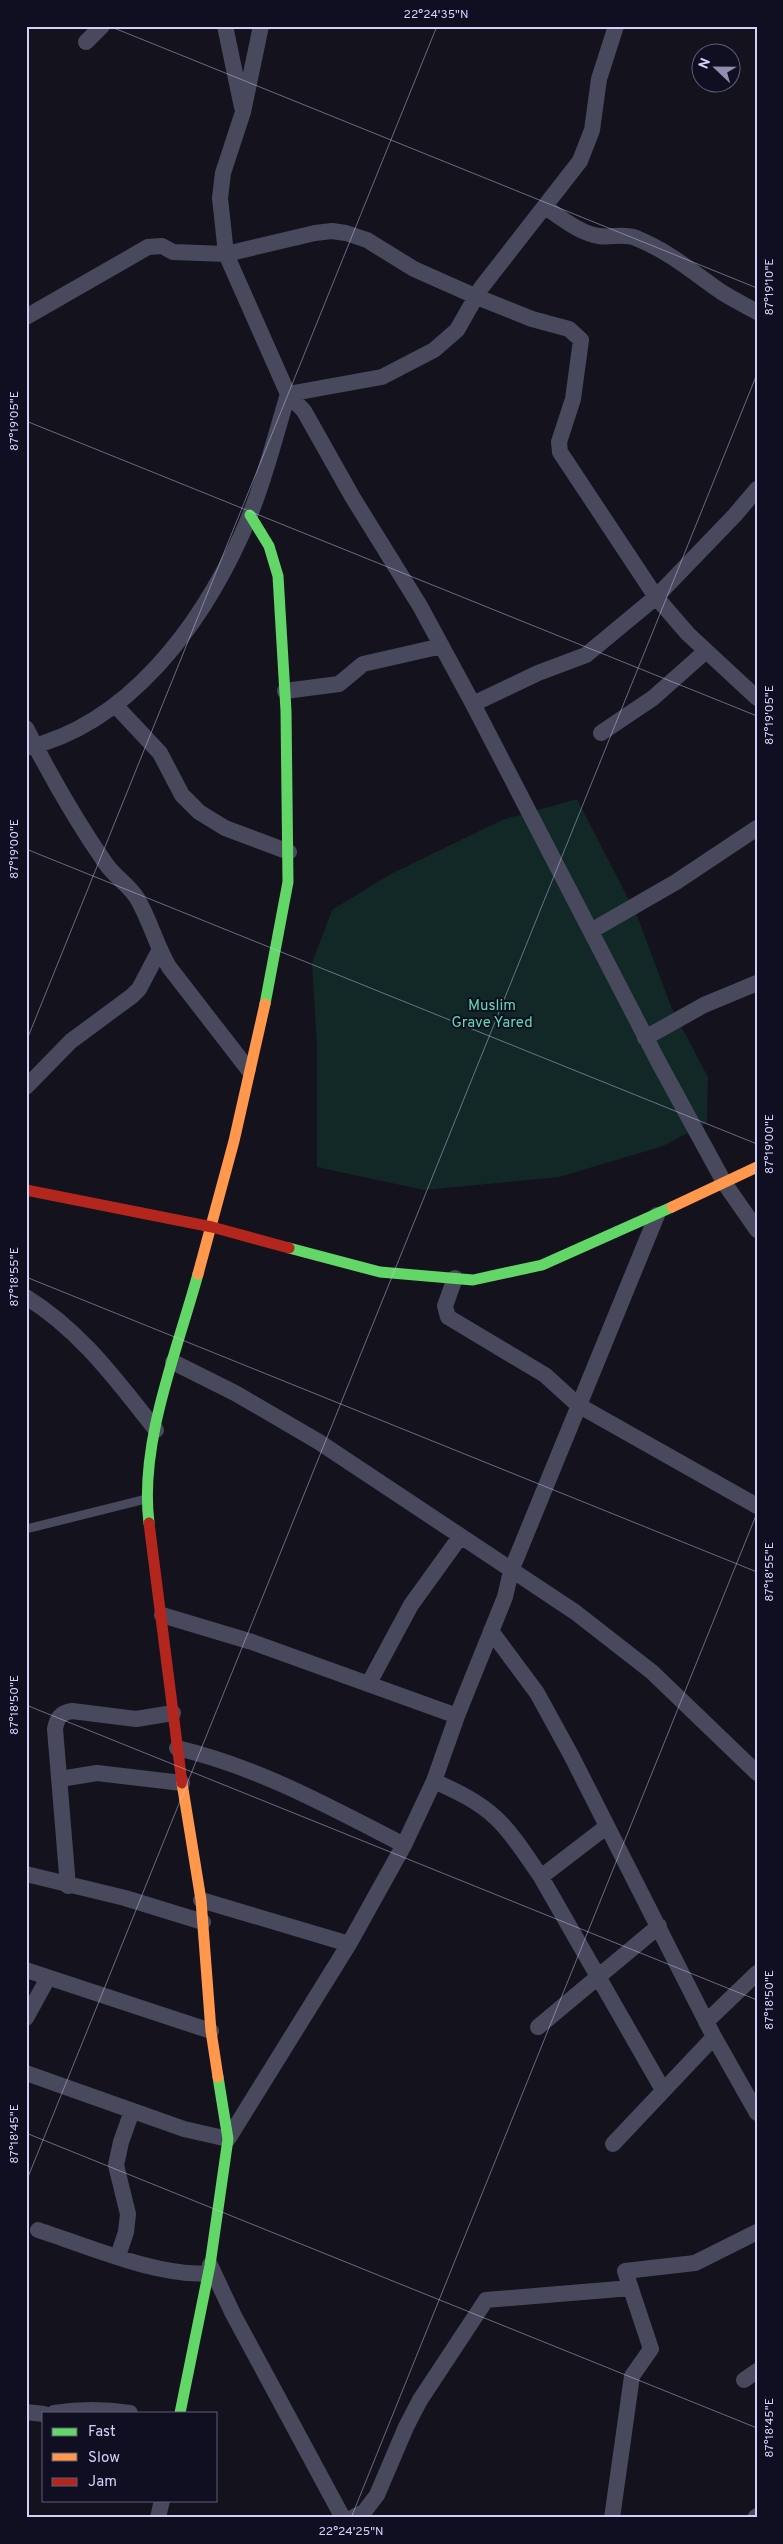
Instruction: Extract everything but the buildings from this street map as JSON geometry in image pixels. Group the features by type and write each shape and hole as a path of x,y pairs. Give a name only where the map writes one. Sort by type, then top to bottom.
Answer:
{"street":[{"path":"86,42 102,26"},
{"path":"225,26 243,112"},
{"path":"261,26 243,112 223,173 221,190 226,254 288,394 304,411 352,498 420,606 473,704 646,1038 725,1184 757,1230"},
{"path":"288,394 382,377 434,350 457,330 481,288 580,161 592,130 601,71 616,26"},
{"path":"546,207 580,230 597,236 621,235 635,238 668,254 721,292 757,312"},
{"path":"26,317 148,247 162,246 173,252 226,254 332,231 367,240 414,269 477,297 532,319 569,329 581,340 573,399 559,442 560,452 656,597 688,634 757,698"},
{"path":"31,747 102,715 132,692 166,656 200,610 219,582 250,515 274,446 288,394"},
{"path":"473,704 538,673 586,655 656,597 735,515 757,489"},
{"path":"180,2412 209,2269 228,2140 211,2031 201,1900 176,1748 162,1615 146,1498 156,1430 173,1362 212,1227 282,927 289,852 285,690 278,576 268,546 250,515"},
{"path":"285,690 339,684 363,664 442,646"},
{"path":"602,733 653,698 706,651"},
{"path":"116,704 160,753 182,795 195,808 226,828 289,852"},
{"path":"26,728 31,747 107,866 136,896 150,924 159,951 248,1069"},
{"path":"590,931 676,882 757,828"},
{"path":"26,1087 71,1041 139,989 159,951"},
{"path":"646,1038 704,1005 757,983"},
{"path":"26,1190 212,1227 380,1272 473,1280 542,1265 657,1215 757,1167"},
{"path":"228,2140 349,1944 404,1845 434,1780 457,1716 505,1597 511,1571 549,1483 578,1405 657,1215"},
{"path":"455,1278 446,1306 448,1317 545,1375 578,1405 757,1506"},
{"path":"26,1297 72,1330 97,1355 156,1430"},
{"path":"173,1362 235,1393 319,1442 574,1612 652,1672 723,1738 757,1773"},
{"path":"369,1683 410,1605 460,1537"},
{"path":"162,1615 252,1642 457,1716"},
{"path":"491,1631 537,1693 572,1755 710,2030 757,2113"},
{"path":"68,1886 55,1729 57,1719 63,1712 72,1711 136,1719 173,1713"},
{"path":"176,1748 214,1757 253,1770 404,1845"},
{"path":"60,1779 97,1773 182,1783"},
{"path":"434,1780 470,1798 497,1818 541,1877 663,2090"},
{"path":"541,1877 606,1826"},
{"path":"26,1874 68,1886 125,1898 203,1922"},
{"path":"201,1900 349,1944"},
{"path":"538,2027 597,1975 659,1926"},
{"path":"26,1970 211,2031"},
{"path":"613,2144 663,2090 756,1974"},
{"path":"26,2018 48,1978"},
{"path":"26,2073 132,2112 184,2129 228,2140"},
{"path":"118,2256 126,2232 128,2214 116,2165 121,2142 132,2112"},
{"path":"38,2230 118,2256 177,2272 209,2269"},
{"path":"612,2518 632,2376 651,2349 625,2271 695,2263 757,2232"},
{"path":"209,2269 343,2518"},
{"path":"352,2518 364,2512 378,2495 406,2427 420,2400 486,2300 630,2288"},
{"path":"62,2412 87,2409 119,2412"},
{"path":"26,2412 42,2414"},
{"path":"158,2518 162,2502"}],"lane":[{"path":"26,1529 146,1498"}],"green space":[{"name":"Muslim Grave Yared","path":"577,799 638,918 672,1009 708,1077 707,1123 663,1146 559,1177 424,1190 317,1167 317,1045 312,963 332,910 391,874 502,820"}],"traffic: fast":[{"path":"250,515 269,546 278,576 286,711 288,882 265,1004"},
{"path":"289,1248 380,1272 473,1280 542,1265 672,1207"},
{"path":"149,1523 147,1492 149,1461 155,1429 162,1397 198,1274"},
{"path":"180,2412 210,2265 228,2139 218,2077"}],"traffic: slow":[{"path":"198,1274 234,1141 265,1004"},
{"path":"672,1207 757,1167"},
{"path":"182,1783 201,1900 211,2031 218,2077"}],"traffic: jam":[{"path":"26,1190 212,1227 289,1248"},
{"path":"149,1523 182,1783"}]}
